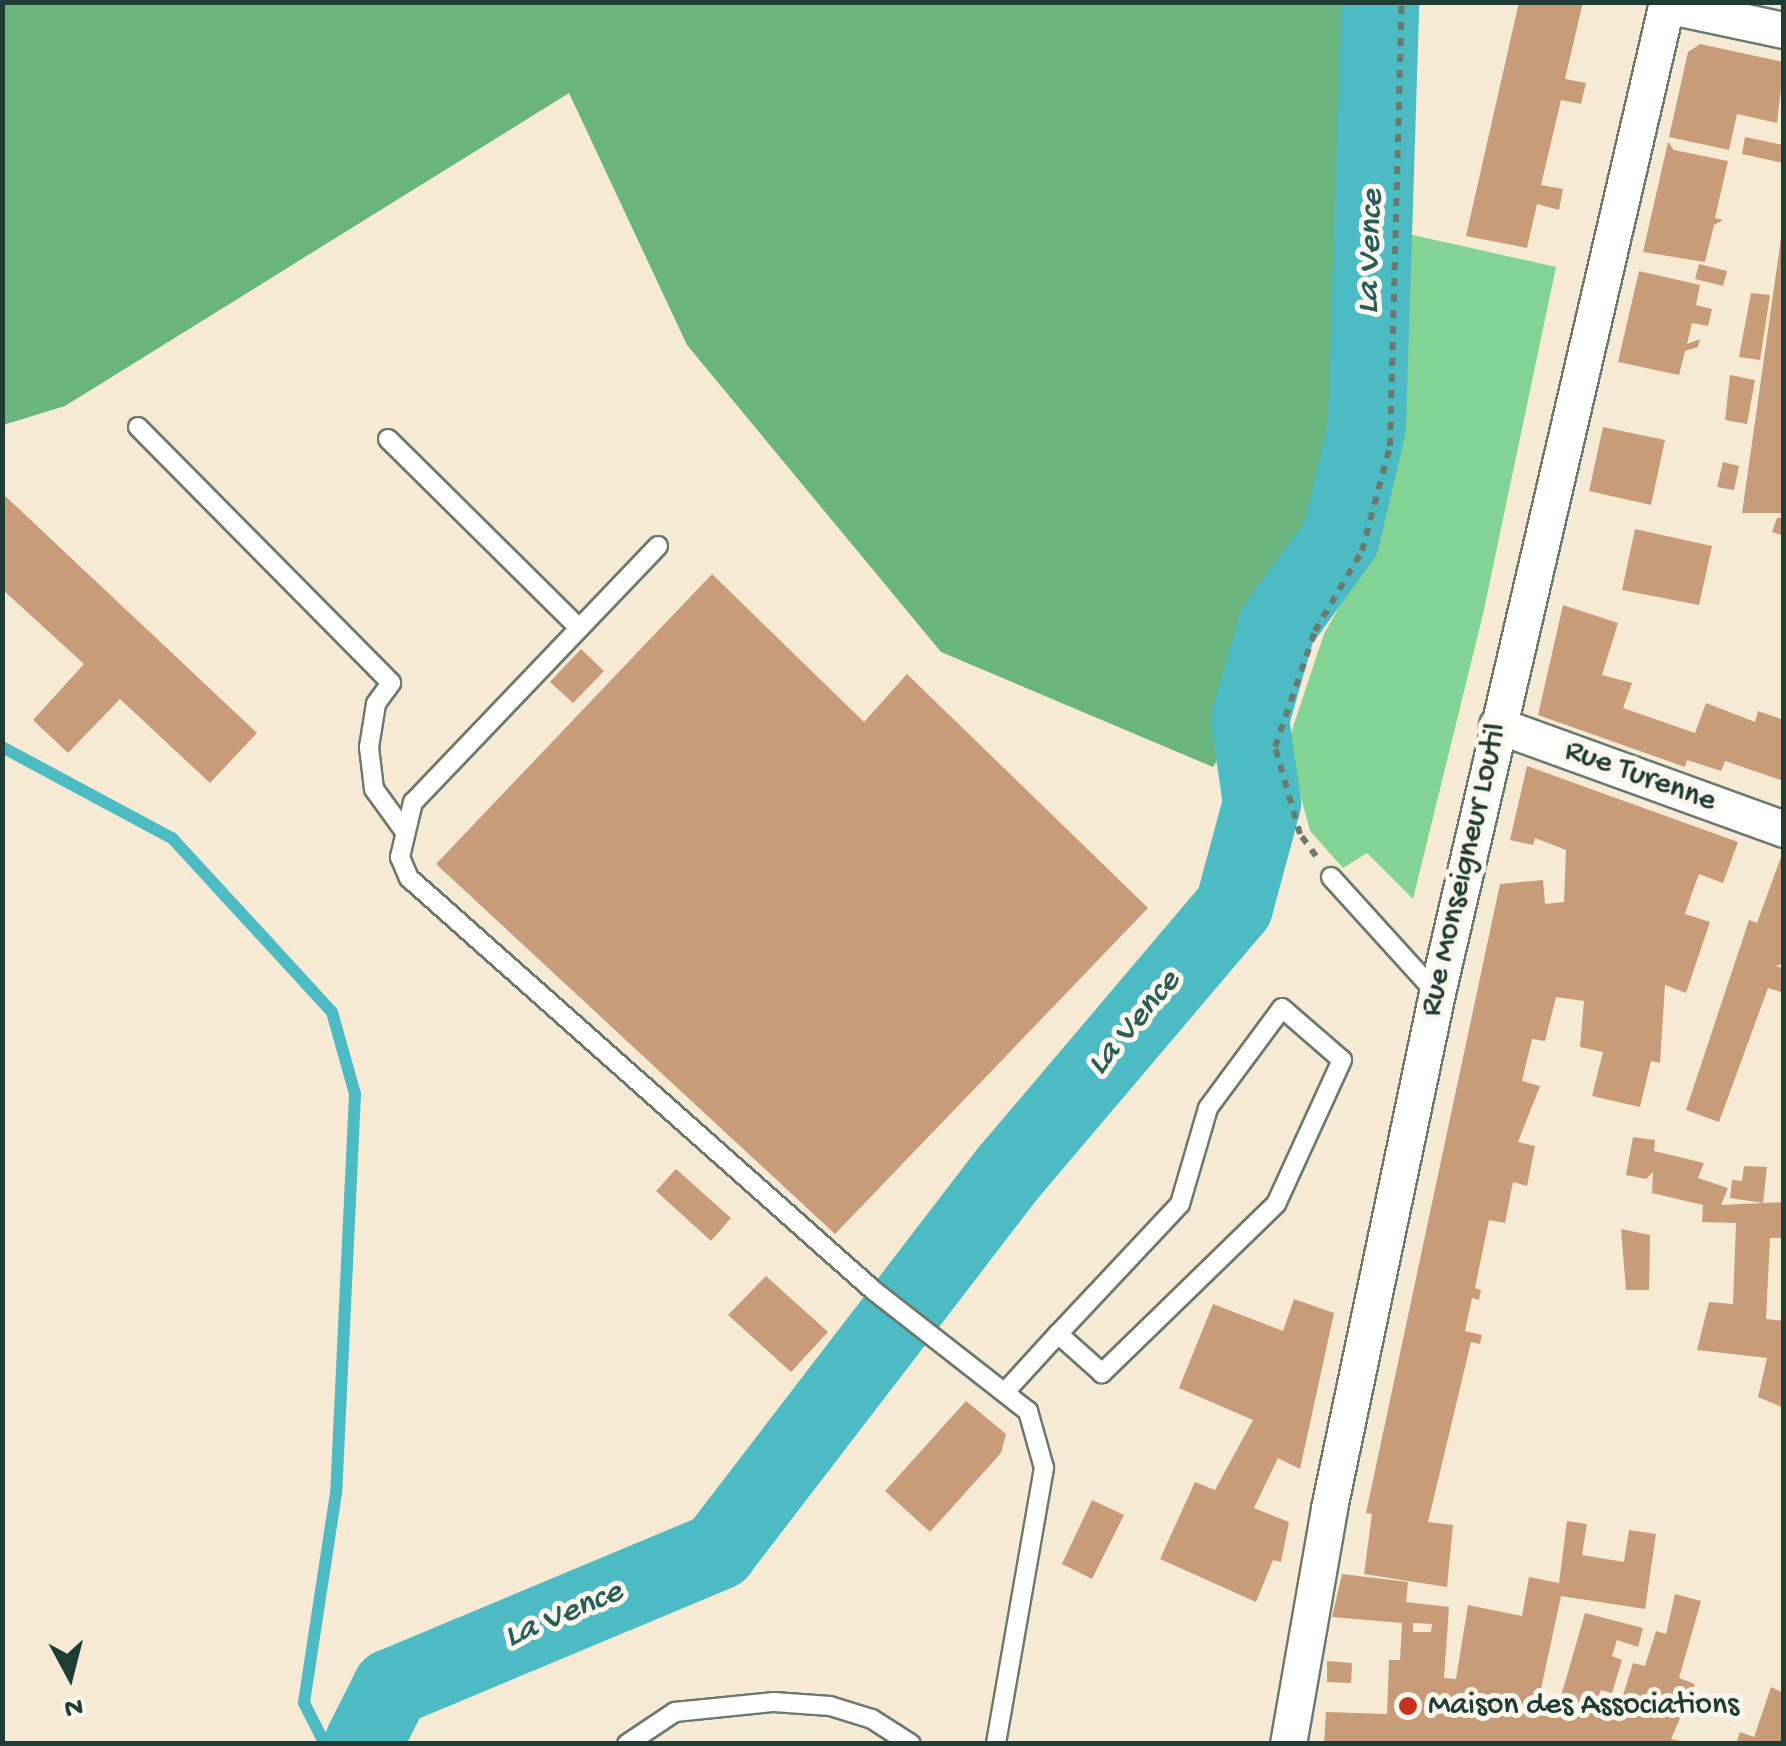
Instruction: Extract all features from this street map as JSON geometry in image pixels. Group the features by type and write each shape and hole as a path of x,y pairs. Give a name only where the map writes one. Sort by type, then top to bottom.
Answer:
{"street":[{"path":"1667,4 1784,30"},
{"name":"Rue Monseigneur Loutil","path":"1288,1744 1328,1508 1437,993 1667,4"},
{"name":"Rue Turenne","path":"1498,725 1784,828"}],"lane":[{"path":"138,428 391,683 376,704 369,748 374,788 403,829"},
{"path":"388,439 579,628"},
{"path":"658,546 414,802 403,829 400,856 409,878 873,1290 924,1326 1028,1411 1044,1468 996,1744"},
{"path":"1331,877 1437,993"},
{"path":"1004,1392 1058,1334 1180,1204 1208,1108 1282,1008 1342,1060 1276,1204 1102,1373 1058,1334"},
{"path":"627,1744 675,1712 774,1702 830,1706 872,1719 912,1744"}],"path":[{"path":"1331,877 1300,834 1274,747 1315,631 1362,551 1390,446 1402,2"}],"green space":[{"path":"3,2 1398,3 1353,528 1213,767 941,652 687,345 569,93 65,406 3,425"},
{"path":"1404,233 1556,267 1483,614 1413,899 1367,853 1343,868 1310,831 1287,745 1324,634 1371,550 1401,448"}],"building":[{"path":"1519,2 1583,2 1565,79 1586,83 1581,104 1561,100 1541,185 1563,189 1559,210 1537,204 1527,248 1466,236"},
{"path":"1700,44 1784,62 1777,123 1737,114 1729,150 1669,137 1688,52"},
{"path":"1745,137 1784,145 1784,163 1742,154"},
{"path":"1668,142 1674,150 1728,161 1715,218 1723,220 1714,225 1705,262 1643,252"},
{"path":"1781,238 1784,513 1742,513 1757,408"},
{"path":"1699,264 1727,271 1723,286 1695,279"},
{"path":"1639,271 1700,285 1696,305 1712,309 1708,326 1692,323 1687,344 1700,339 1698,347 1685,351 1679,375 1618,362"},
{"path":"1751,293 1770,295 1760,360 1739,357"},
{"path":"1730,375 1755,380 1747,424 1725,420"},
{"path":"1603,427 1665,440 1651,505 1589,491"},
{"path":"1723,462 1739,466 1734,490 1717,487"},
{"path":"2,493 257,733 210,783 120,699 68,753 33,720 84,664 2,589"},
{"path":"1777,518 1784,518 1784,536 1772,532"},
{"path":"1635,529 1712,546 1699,605 1622,590"},
{"path":"712,574 864,722 907,674 1148,908 835,1234 436,864"},
{"path":"1563,605 1618,623 1602,675 1632,683 1623,708 1695,733 1706,703 1755,722 1758,711 1784,720 1784,781 1725,761 1721,771 1687,760 1685,767 1538,715"},
{"path":"581,649 604,671 573,703 550,682"},
{"path":"1527,766 1738,842 1723,883 1699,874 1685,914 1710,922 1686,993 1665,985 1660,1063 1651,1061 1640,1107 1592,1096 1603,1052 1580,1047 1584,1001 1556,997 1545,1041 1532,1039 1522,1081 1540,1086 1518,1142 1535,1146 1527,1186 1513,1182 1505,1223 1489,1220 1475,1288 1481,1290 1479,1300 1472,1298 1465,1331 1482,1335 1480,1344 1471,1342 1428,1522 1453,1525 1447,1587 1364,1574 1372,1514 1366,1513 1500,884 1543,880 1545,904 1564,902 1566,850 1535,838 1533,845 1510,840"},
{"path":"1781,857 1784,963 1776,966 1784,969 1784,993 1768,988 1719,1122 1686,1110 1749,920 1757,923"},
{"path":"1633,1137 1655,1140 1654,1151 1704,1163 1698,1178 1728,1188 1721,1205 1784,1202 1784,1238 1770,1238 1766,1319 1784,1321 1784,1408 1758,1397 1767,1358 1697,1350 1709,1302 1733,1304 1736,1223 1702,1222 1703,1205 1652,1193 1653,1172 1646,1179 1626,1175"},
{"path":"1744,1166 1767,1167 1763,1203 1730,1198 1732,1180 1742,1181"},
{"path":"676,1169 731,1218 711,1241 656,1191"},
{"path":"1621,1229 1650,1235 1649,1290 1626,1290"},
{"path":"766,1276 828,1332 791,1372 728,1315"},
{"path":"1294,1299 1334,1313 1300,1469 1278,1458 1254,1508 1289,1522 1281,1562 1273,1560 1256,1602 1160,1559 1195,1482 1215,1490 1253,1420 1179,1388 1213,1304 1283,1331"},
{"path":"966,1401 1006,1434 1001,1453 930,1532 885,1491"},
{"path":"1092,1500 1124,1515 1092,1579 1062,1564"},
{"path":"1567,1521 1587,1524 1582,1555 1624,1562 1629,1530 1656,1534 1645,1609 1561,1596 1536,1712 1555,1717 1585,1613 1643,1628 1638,1647 1617,1640 1612,1656 1622,1660 1612,1693 1601,1690 1596,1705 1618,1711 1633,1663 1645,1666 1656,1631 1666,1634 1675,1594 1701,1601 1679,1678 1695,1684 1671,1739 1694,1744 1324,1744 1326,1712 1387,1714 1389,1660 1400,1660 1402,1623 1332,1617 1342,1574 1408,1582 1406,1602 1449,1607 1444,1678 1456,1679 1468,1605 1522,1616 1529,1577 1559,1583","holes":["1413,1623 1432,1624 1431,1632 1413,1632"]},
{"path":"1327,1661 1352,1663 1351,1683 1327,1682"},
{"path":"1771,1687 1784,1693 1784,1744 1736,1744 1740,1732 1754,1737"}],"waterway":[{"name":"La Vence","path":"363,1744 391,1688 718,1551 1009,1172 1234,907 1262,803 1250,720 1277,626 1341,538 1367,426 1380,2"},
{"path":"2,747 172,838 332,1012 355,1094 336,1493 304,1703 325,1744"}],"place":[{"name":"Maison des Associations","path":"1408,1706"}]}
